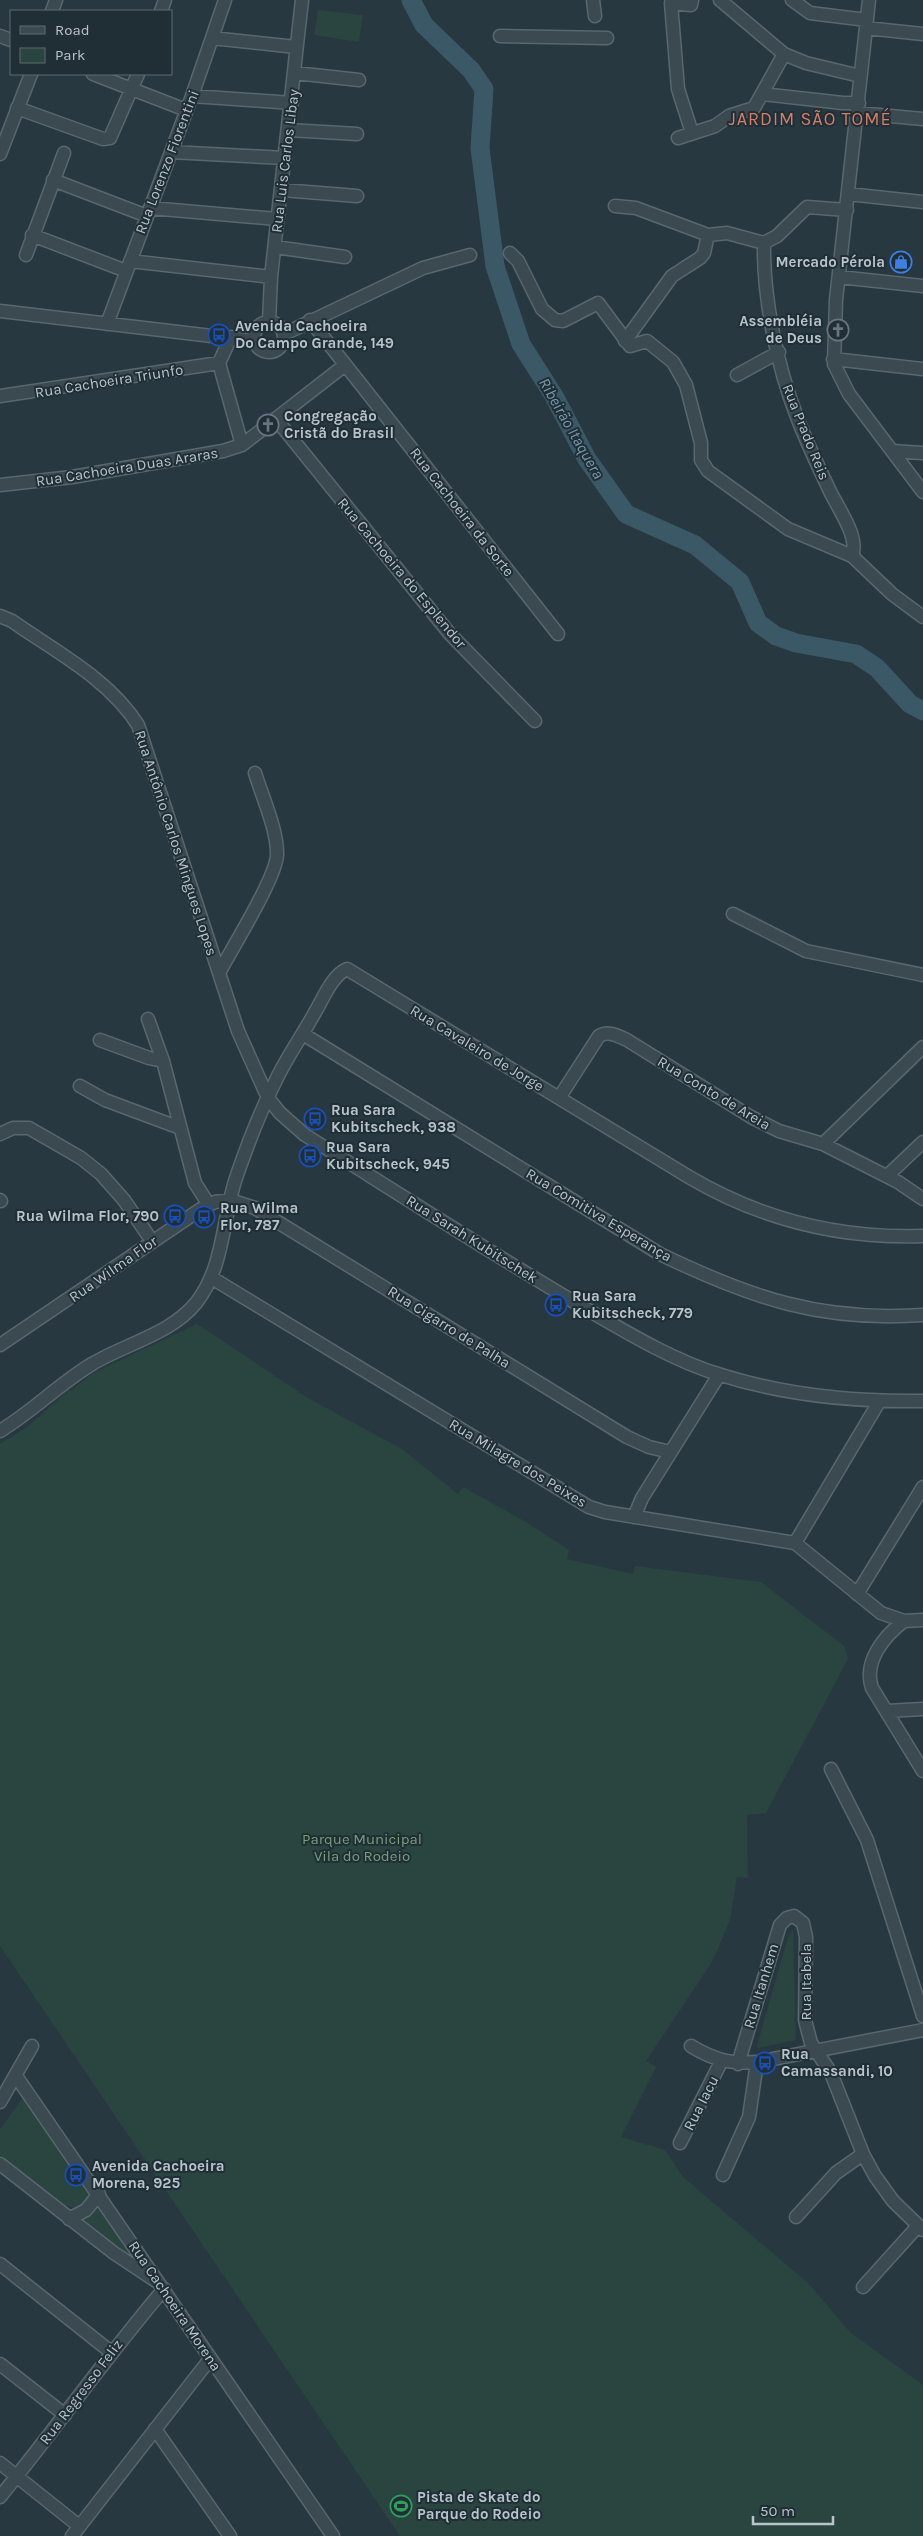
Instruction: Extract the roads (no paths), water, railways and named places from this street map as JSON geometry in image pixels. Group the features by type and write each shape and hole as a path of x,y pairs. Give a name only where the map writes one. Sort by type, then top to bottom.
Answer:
{"street":[{"name":"Rua Lorenzo Fiorentini","path":"108,324 192,96 225,0"},
{"name":"Rua Luis Carlos Libay","path":"269,322 271,277 292,103 302,0"},
{"path":"593,0 595,16"},
{"path":"692,0 691,5 671,3 678,89 692,133"},
{"path":"720,0 784,54 806,63 860,76"},
{"path":"792,0 810,14 923,34"},
{"path":"869,0 839,277 833,359 839,377 849,394 923,492"},
{"path":"500,36 607,38"},
{"path":"212,38 296,47"},
{"path":"678,138 715,126 730,116 754,108 784,54"},
{"path":"295,73 359,80"},
{"path":"0,154 5,126 17,108 31,75"},
{"path":"96,75 186,110"},
{"path":"17,108 103,139 110,138 114,133 138,75"},
{"path":"762,94 923,119"},
{"path":"192,96 292,103"},
{"path":"288,130 357,134"},
{"path":"171,152 285,158"},
{"path":"26,255 64,153"},
{"path":"53,180 149,212 277,219"},
{"path":"282,190 357,196"},
{"path":"848,194 923,202"},
{"path":"615,206 636,208 708,235 727,233 764,243 777,236 807,207 847,210"},
{"path":"32,235 128,266 271,277"},
{"path":"625,342 672,276 700,258 704,253 708,235"},
{"name":"Rua Prado Reis","path":"764,243 764,278 787,388 797,417 834,502 854,539 852,556"},
{"path":"275,247 345,257"},
{"path":"510,253 518,261 542,309 555,320 564,321 598,303 625,342 633,347 642,341 652,344 673,362 686,385 701,442 701,460 708,471 788,529 852,556 892,594 923,618"},
{"path":"284,334 423,268 470,255"},
{"path":"839,277 923,286"},
{"path":"0,311 254,340 263,351 276,351 284,340 284,334 276,323 269,322 257,328 254,340"},
{"name":"Rua Cachoeira da Sorte","path":"310,320 558,634"},
{"path":"231,337 219,363 242,445"},
{"path":"738,374 779,352"},
{"path":"833,359 923,369"},
{"name":"Rua Cachoeira Triunfo","path":"0,396 219,363"},
{"name":"Rua Cachoeira Duas Araras","path":"0,485 72,477 205,456 242,445 345,365"},
{"name":"Rua Cachoeira do Esplendor","path":"276,418 450,634 535,721"},
{"path":"892,451 923,453"},
{"name":"Rua Antônio Carlos Mingues Lopes","path":"0,616 12,621 110,691 126,706 138,725 238,1030 268,1098"},
{"path":"219,973 272,874 277,856 275,837 255,773"},
{"path":"733,914 806,951 923,975"},
{"name":"Rua Cavaleiro de Jorge","path":"212,1278 236,1177 268,1098 302,1034 336,978 341,972 347,970 710,1190 767,1215 808,1227 841,1233 923,1236"},
{"path":"148,1019 162,1060 195,1183 209,1205"},
{"name":"Rua Conto de Areia","path":"559,1098 599,1036 603,1033 612,1034 626,1040 751,1117 779,1131 823,1144 887,1176 923,1199"},
{"name":"Rua Comitiva Esperança","path":"302,1034 660,1254 715,1280 748,1293 820,1312 900,1317 923,1315"},
{"path":"100,1040 149,1058 162,1060"},
{"path":"823,1144 923,1047"},
{"path":"80,1086 105,1100 180,1128"},
{"name":"Rua Sarah Kubitschek","path":"268,1098 292,1125 305,1136 506,1261 656,1347 719,1375 814,1397 879,1402 923,1401"},
{"path":"0,1134 13,1128 29,1128 81,1158 101,1174 124,1200 152,1241"},
{"path":"887,1176 923,1142"},
{"name":"Rua Wilma Flor","path":"0,1346 152,1241 209,1205 230,1200"},
{"name":"Rua Cigarro de Palha","path":"230,1200 255,1208 628,1437 649,1447 670,1452"},
{"path":"0,1431 26,1415 67,1380 91,1365 172,1323 195,1304 212,1278"},
{"name":"Rua Milagre dos Peixes","path":"212,1278 596,1510 795,1543"},
{"path":"634,1517 642,1498 719,1375"},
{"path":"879,1402 795,1543 880,1613 904,1621 923,1620"},
{"path":"857,1594 923,1487"},
{"path":"904,1621 878,1649 869,1666 868,1678 872,1688 923,1771"},
{"path":"887,1711 923,1709"},
{"path":"831,1769 867,1840 923,2016"},
{"name":"Rua Itabela","path":"794,1916 803,1923 806,1938 807,2032 816,2051 831,2073 863,2154 882,2187 921,2228"},
{"name":"Rua Itanhem","path":"738,2064 780,1925 787,1918 794,1916"},
{"path":"691,2046 722,2062 738,2064 923,2030"},
{"path":"0,2102 32,2046"},
{"name":"Rua Iacu","path":"680,2143 722,2062"},
{"path":"723,2175 749,2117 757,2062"},
{"name":"Rua Cachoeira Morena","path":"16,2076 333,2536"},
{"path":"796,2217 836,2173 863,2154"},
{"path":"0,2164 69,2219 163,2287"},
{"path":"69,2219 86,2210 99,2194"},
{"path":"864,2287 921,2228"},
{"path":"0,2264 111,2352"},
{"name":"Rua Regresso Feliz","path":"0,2497 163,2287"},
{"path":"0,2463 17,2476 76,2531 210,2359"},
{"path":"0,2364 65,2415"},
{"path":"154,2429 226,2535"}],"waterway":[{"name":"Ribeirão Itaquera","path":"411,0 424,25 471,70 484,89 480,148 495,266 521,344 554,396 587,459 626,514 695,545 740,582 758,623 776,636 796,643 856,654 877,668 910,704 923,711"}],"place":[{"name":"Mercado Pérola","path":"901,262"},
{"name":"Assembléia de Deus","path":"838,330"},
{"name":"Avenida Cachoeira Do Campo Grande, 149","path":"219,335"},
{"name":"Congregação Cristã do Brasil","path":"268,425"},
{"name":"Rua Sara Kubitscheck, 938","path":"315,1119"},
{"name":"Rua Sara Kubitscheck, 945","path":"310,1156"},
{"name":"Rua Wilma Flor, 790","path":"175,1216"},
{"name":"Rua Wilma Flor, 787","path":"204,1217"},
{"name":"Rua Sara Kubitscheck, 779","path":"556,1305"},
{"name":"Rua Camassandi, 10","path":"765,2063"},
{"name":"Avenida Cachoeira Morena, 925","path":"76,2175"},
{"name":"Pista de Skate do Parque do Rodeio","path":"401,2506"}],"district":[{"name":"JARDIM SÃO TOMÉ","path":"810,119"}],"park label":[{"name":"Parque Municipal Vila do Rodeio","path":"362,1848"}]}
